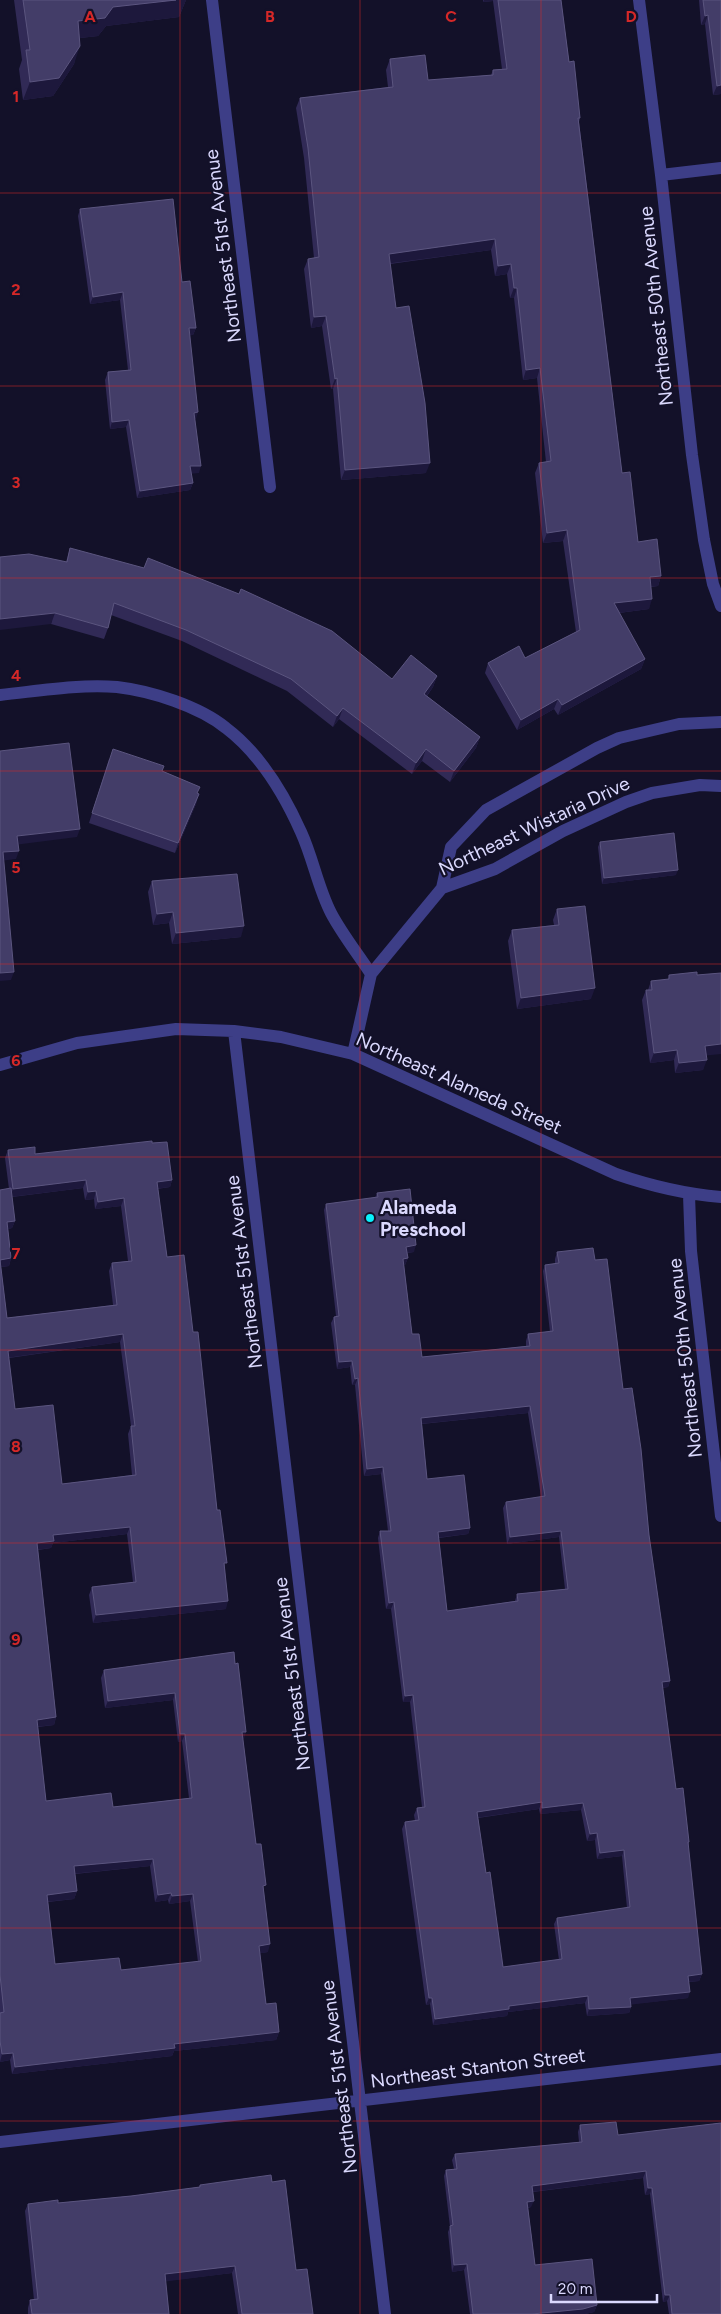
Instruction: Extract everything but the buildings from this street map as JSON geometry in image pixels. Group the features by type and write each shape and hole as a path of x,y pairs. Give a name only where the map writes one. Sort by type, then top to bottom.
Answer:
{"street":[{"name":"Northeast 51st Avenue","path":"212,0 270,487"},
{"name":"Northeast 50th Avenue","path":"639,0 661,175 692,455 704,540 713,584 721,606"},
{"path":"661,175 721,168"},
{"path":"0,695 73,687 117,687 175,701 226,727 246,746 267,772 300,830 331,914 371,974"},
{"path":"442,888 450,847 486,810 597,748 619,738 679,724 721,722"},
{"name":"Northeast Wistaria Drive","path":"353,1054 371,974 442,888 495,869 563,831 626,802 652,793 691,787 721,786"},
{"name":"Northeast Alameda Street","path":"0,1065 77,1043 176,1029 234,1031 281,1037 353,1054 616,1174 655,1187 689,1195 721,1197"},
{"name":"Northeast 51st Avenue","path":"234,1031 385,2314"},
{"name":"Northeast 50th Avenue","path":"689,1195 691,1251 721,1516"},
{"name":"Northeast Stanton Street","path":"0,2142 721,2059"}],"place":[{"name":"Alameda Preschool","path":"370,1218"}]}
